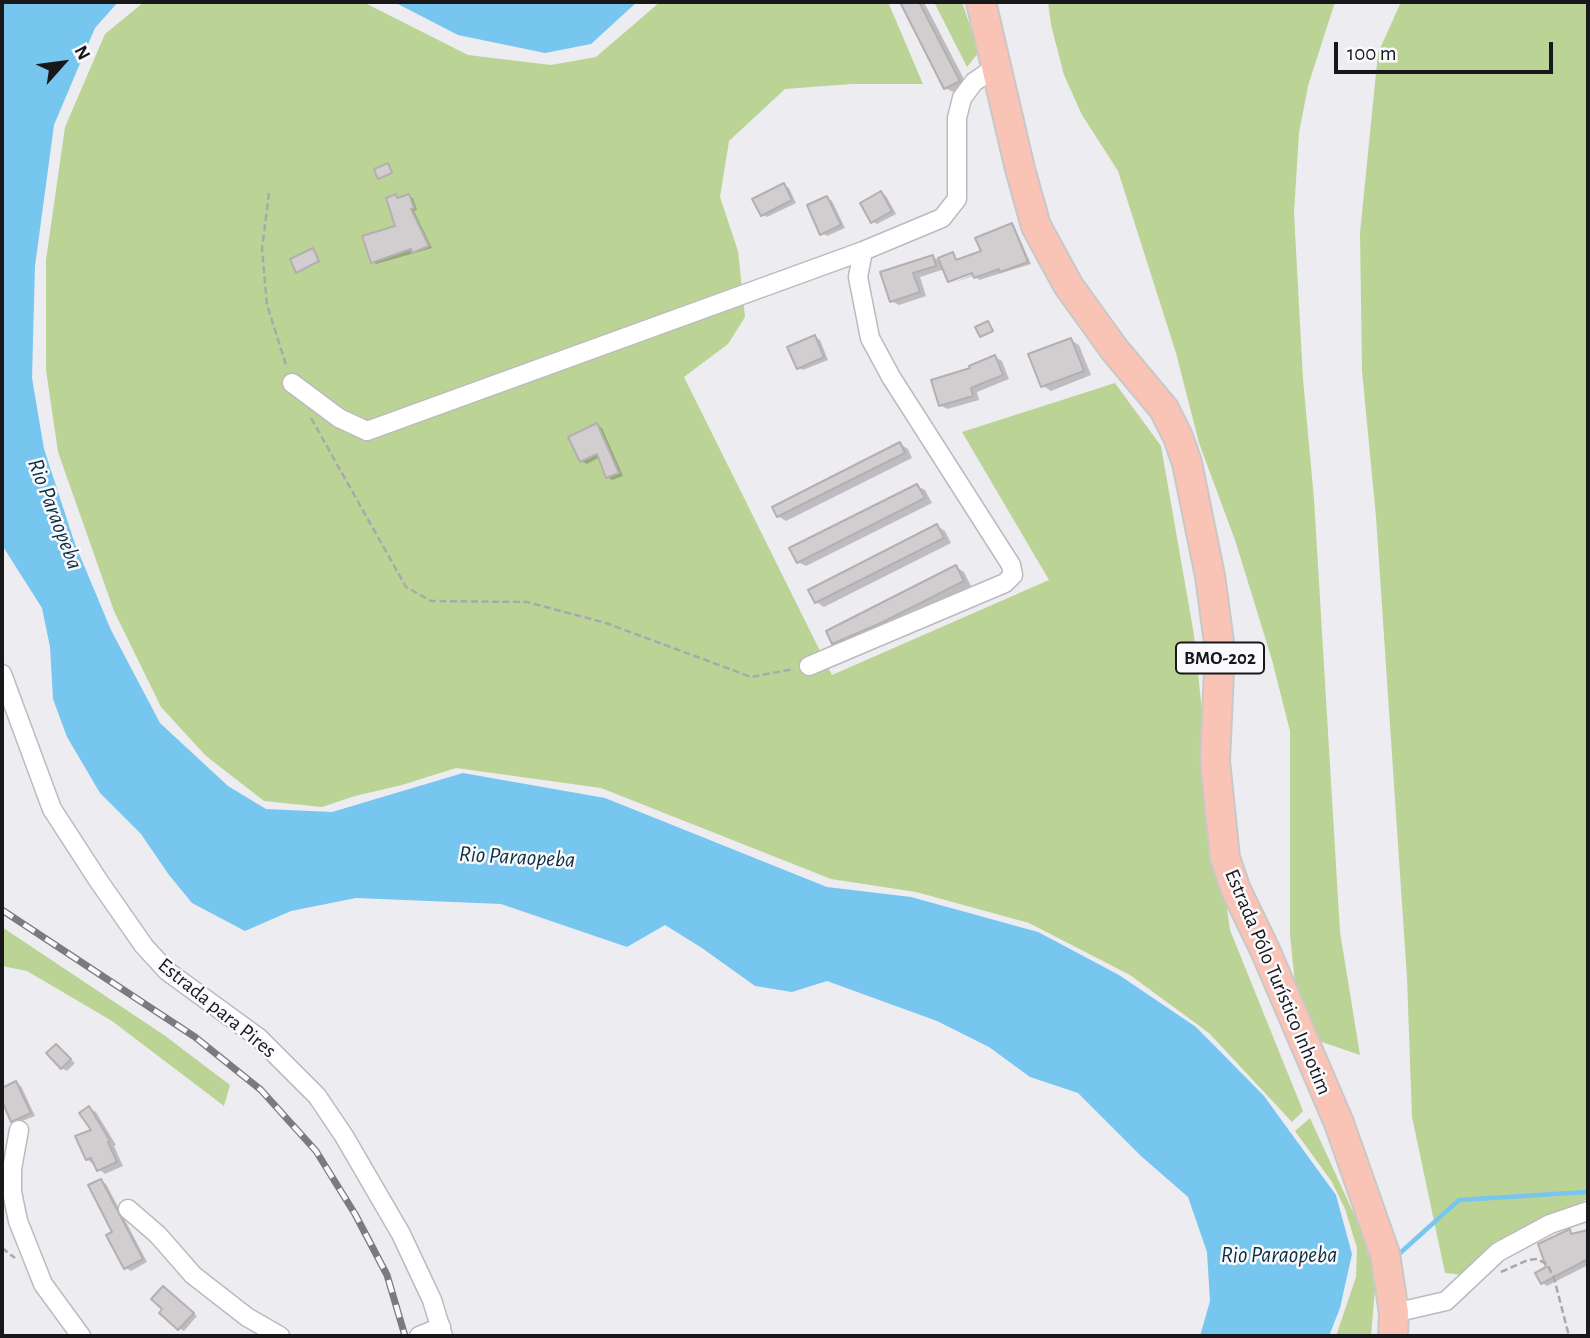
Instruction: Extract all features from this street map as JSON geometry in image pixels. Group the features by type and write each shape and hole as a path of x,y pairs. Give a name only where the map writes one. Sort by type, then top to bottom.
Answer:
{"main road":[{"name":"Estrada Pólo Turístico Inhotim","path":"981,2 1036,226 1068,285 1114,349 1164,410 1187,463 1210,576 1220,650 1214,761 1225,858 1236,890 1265,950 1339,1123 1385,1254 1393,1325"}],"street":[{"path":"292,383 340,418 367,431 863,251 942,218 957,199 957,118 962,98 975,82 996,67"},
{"path":"809,666 1005,583 1013,575 1011,565 891,377 870,338 858,277 863,251"},
{"name":"Estrada para Pires","path":"2,674 52,809 98,880 144,946 167,971 259,1038 317,1097 351,1147 401,1234 432,1300 442,1331"},
{"path":"19,1130 12,1169 12,1192 18,1221 43,1284 81,1336"},
{"path":"128,1209 158,1235 193,1275 247,1317 280,1336"},
{"path":"1393,1325 1446,1301 1499,1252 1550,1224 1588,1211"},
{"path":"419,1336 442,1331"}],"path":[{"path":"269,193 262,249 267,305 292,383"},
{"path":"312,419 406,587 431,601 527,602 606,623 751,677 809,666"},
{"path":"1493,1276 1528,1260 1537,1259 1547,1264 1554,1278 1569,1336"}],"green space":[{"path":"144,2 363,2 468,55 551,65 596,57 660,2 888,2 923,84 851,84 785,89 729,141 720,197 738,251 745,317 728,344 684,377 832,675 1049,580 962,432 1115,383 1161,446 1194,635 1208,768 1230,930 1303,1111 1292,1122 1209,1033 1130,975 1029,923 916,892 831,879 601,788 456,768 322,807 264,801 206,756 161,707 114,611 58,452 46,370 46,260 65,127 105,34"},
{"path":"934,2 962,2 979,52 967,67"},
{"path":"1048,2 1335,2 1308,86 1299,133 1294,213 1340,932 1360,1055 1319,1041 1295,984 1290,934 1290,731 1272,660 1235,540 1199,443 1176,353 1118,171 1082,115 1064,75"},
{"path":"1401,2 1588,2 1588,1199 1494,1242 1463,1275 1445,1273 1412,1117 1407,978 1376,517 1362,371 1360,233 1378,53"},
{"path":"2,927 164,1035 230,1085 224,1106 112,1021 27,971 2,966"},
{"path":"1310,1118 1358,1223 1376,1277 1371,1336 1336,1336 1356,1277 1357,1248 1345,1209 1332,1182 1295,1131"}],"water":[{"name":"Rio Paraopeba","path":"2,2 118,2 95,28 54,125 35,266 32,378 44,449 75,544 111,630 160,723 228,786 266,809 332,812 463,773 605,798 827,887 911,897 1038,932 1119,975 1196,1027 1264,1096 1336,1195 1352,1254 1340,1308 1329,1336 1200,1336 1210,1301 1207,1252 1188,1197 1141,1156 1078,1093 1030,1077 989,1047 937,1021 827,981 792,992 755,986 665,925 627,947 501,904 356,898 291,911 245,931 192,903 141,834 100,793 67,737 53,699 50,647 42,608 2,545"},
{"path":"394,2 637,2 591,44 545,53 458,35"}],"building":[{"path":"900,2 919,2 960,81 944,89"},
{"path":"388,163 392,173 378,179 374,169"},
{"path":"784,183 792,200 761,216 752,199"},
{"path":"881,191 892,211 871,223 860,203"},
{"path":"396,194 397,198 409,194 414,208 411,209 429,246 412,253 411,249 371,263 362,236 395,226 386,198"},
{"path":"827,196 841,225 820,235 807,205"},
{"path":"1012,223 1028,262 974,278 972,273 948,282 938,258 953,252 956,260 981,251 975,238"},
{"path":"313,248 319,261 296,273 290,259"},
{"path":"933,255 936,266 913,273 920,292 890,302 880,272"},
{"path":"988,321 993,331 980,337 975,327"},
{"path":"815,335 824,357 797,369 787,347"},
{"path":"1071,338 1084,371 1041,387 1028,354"},
{"path":"995,355 1003,375 971,388 973,396 939,406 931,380 970,368 969,366"},
{"path":"597,423 619,473 606,478 597,454 580,462 568,437"},
{"path":"900,442 905,453 777,517 772,507"},
{"path":"917,484 925,498 797,563 789,548"},
{"path":"937,524 944,538 815,603 808,590"},
{"path":"956,565 964,581 881,623 832,644 826,631"},
{"path":"56,1044 71,1059 61,1069 46,1053"},
{"path":"16,1081 31,1113 11,1122 2,1101 2,1088"},
{"path":"89,1106 110,1141 108,1142 117,1162 97,1171 91,1158 86,1160 75,1136 91,1130 79,1113"},
{"path":"101,1179 143,1259 124,1269 106,1235 112,1232 88,1185"},
{"path":"1570,1229 1571,1234 1588,1230 1588,1259 1541,1284 1535,1273 1546,1267 1538,1244"},
{"path":"163,1286 194,1313 178,1330 159,1313 162,1309 151,1299"}],"waterway":[{"path":"1399,1254 1459,1200 1588,1190"}],"railway":[{"path":"2,910 195,1037 261,1090 316,1151 355,1214 387,1275 405,1336"}]}
